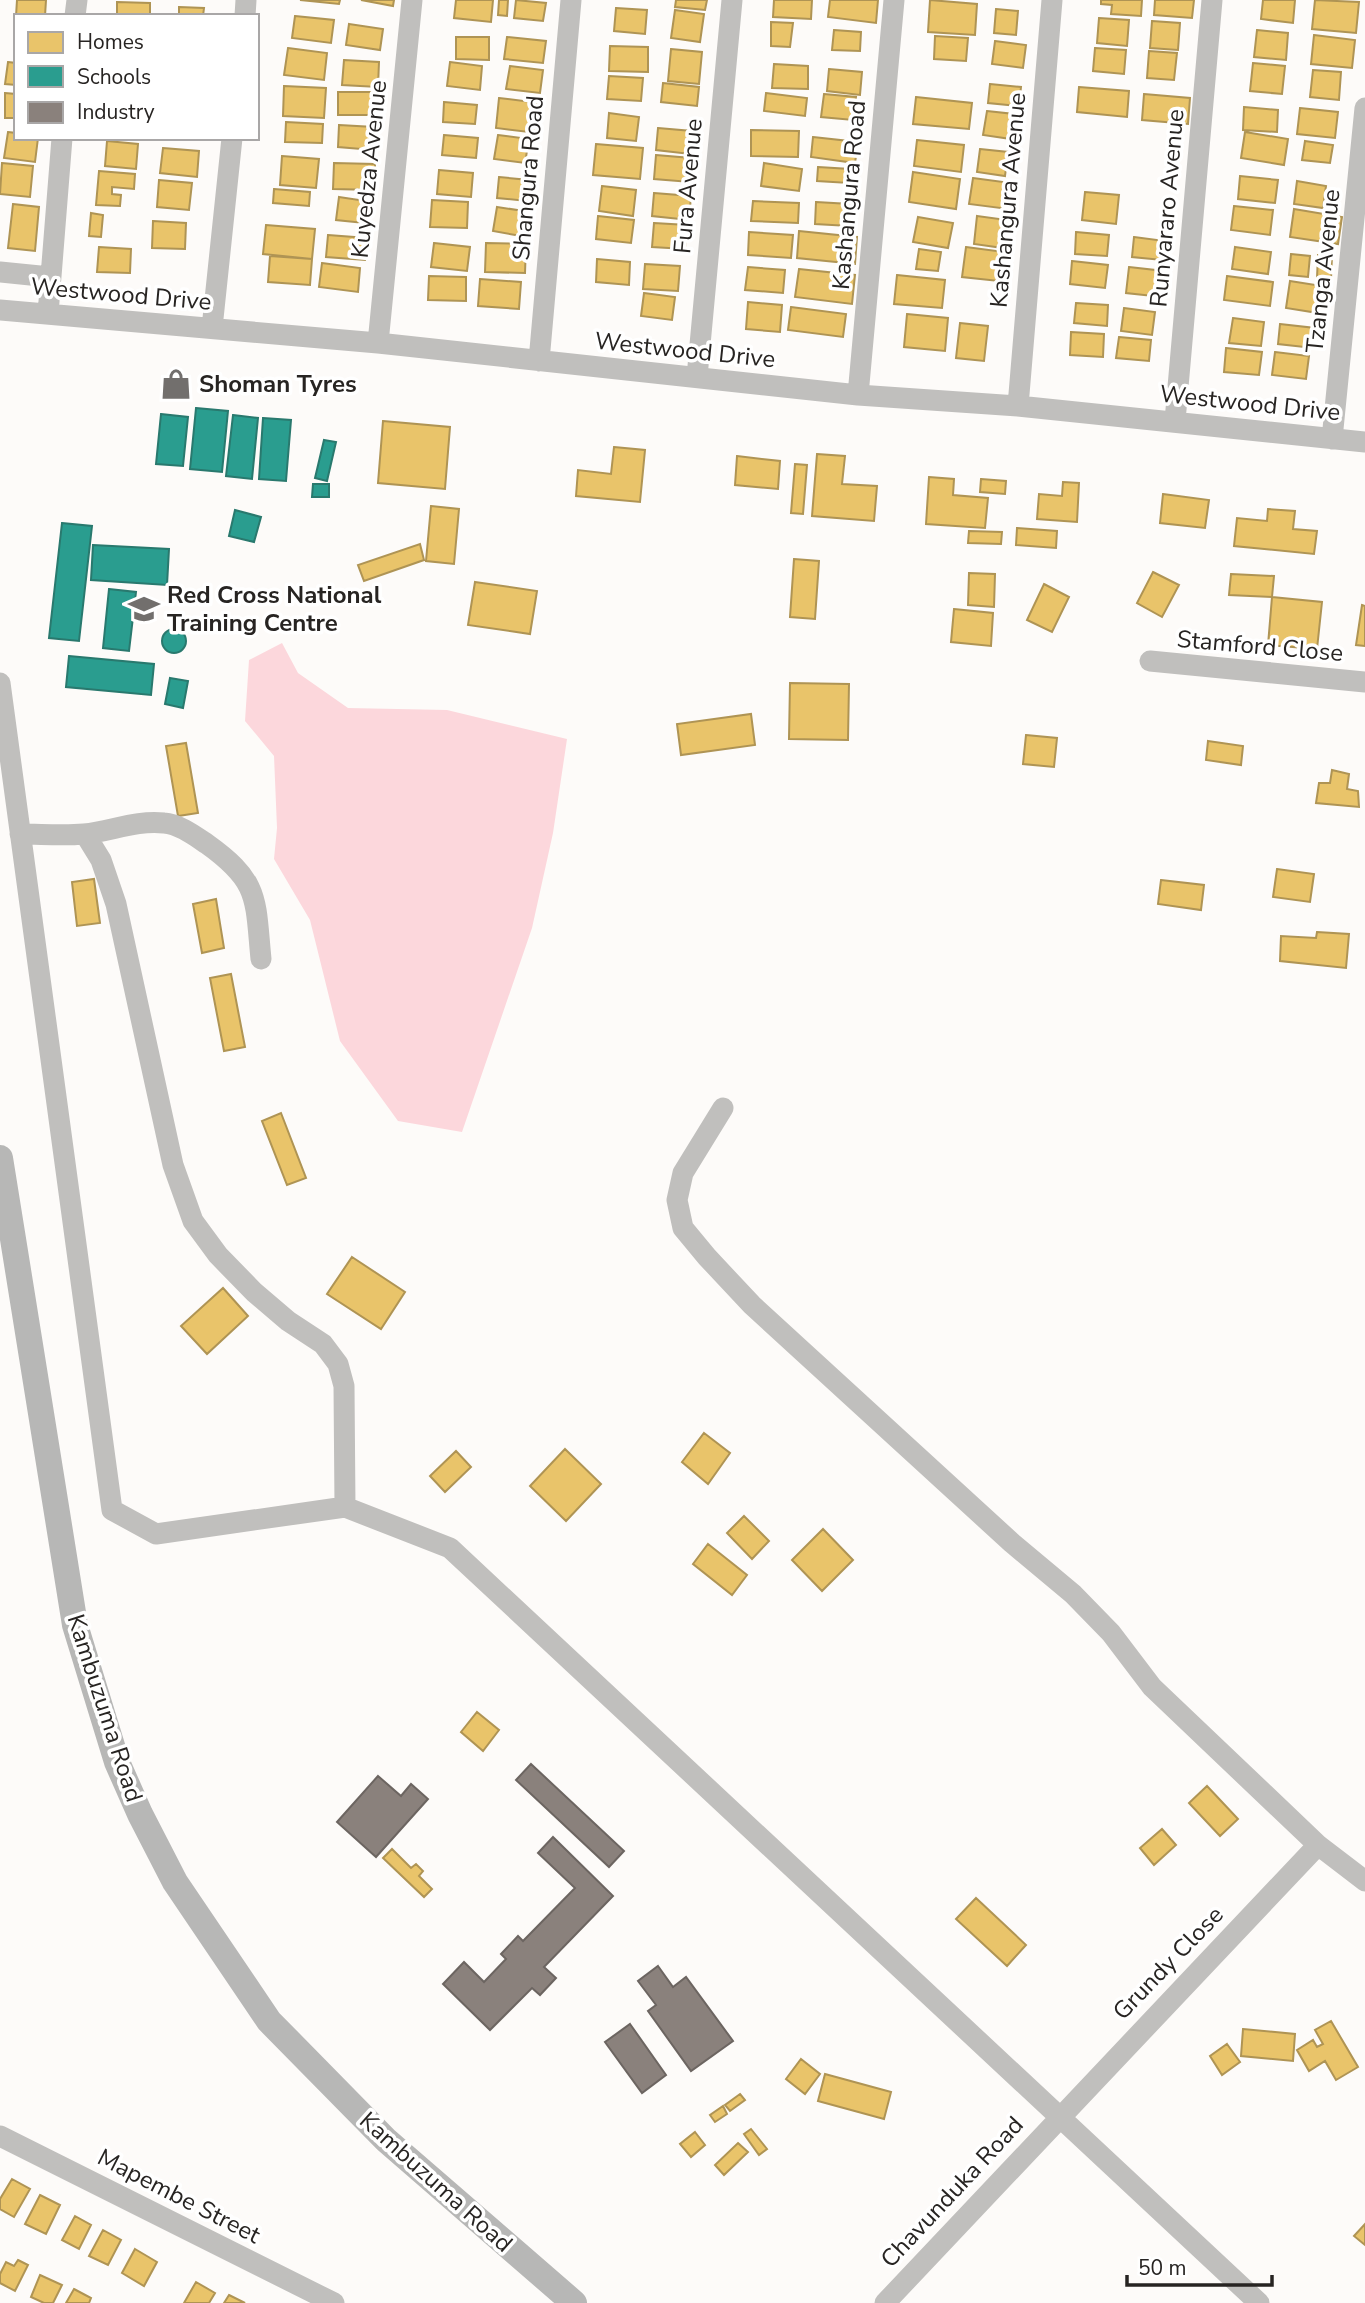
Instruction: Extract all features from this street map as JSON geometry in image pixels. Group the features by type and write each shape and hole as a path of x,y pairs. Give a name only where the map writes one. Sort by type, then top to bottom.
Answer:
{"main road":[{"name":"Kambuzuma Road","path":"0,1158 75,1625 117,1762 140,1814 175,1882 269,2021 386,2140 573,2303"}],"street":[{"name":"Kuyedza Avenue","path":"378,343 412,0"},
{"name":"Shangura Road","path":"539,361 571,0"},
{"name":"Fura Avenue","path":"697,377 732,0"},
{"name":"Kashangura Road","path":"858,395 894,0"},
{"name":"Kashangura Avenue","path":"1018,405 1052,0"},
{"name":"Runyararo Avenue","path":"1175,421 1212,0"},
{"name":"Tzanga Avenue","path":"1332,439 1365,108"},
{"path":"48,314 62,140"},
{"path":"212,328 232,140"},
{"path":"0,272 50,277"},
{"name":"Westwood Drive","path":"0,310 378,343 858,395 1018,405 1365,442"},
{"name":"Stamford Close","path":"1150,662 1365,682"},
{"path":"0,683 112,1510 156,1534 345,1507 450,1548 1259,2303"},
{"path":"20,834 85,834 142,822 167,822 194,835 228,859 245,876 253,892 261,959"},
{"path":"85,834 101,860 116,904 173,1165 193,1221 218,1255 254,1292 288,1321 323,1344 338,1364 344,1386 345,1507"},
{"path":"723,1108 683,1173 677,1200 683,1228 706,1257 752,1305 1012,1543 1073,1594 1111,1633 1152,1687 1318,1845 1365,1881"},
{"name":"Grundy Close","path":"1058,2118 1318,1845"},
{"name":"Chavunduka Road","path":"885,2303 1058,2118"},
{"name":"Mapembe Street","path":"0,2136 334,2303"}],"shaded area":[{"path":"282,643 298,673 348,708 447,710 567,739 553,833 532,928 462,1132 398,1121 340,1041 310,920 274,859 277,828 274,756 245,721 249,660"}],"building: Homes":[{"path":"17,0 46,0 45,14 16,14"},
{"path":"300,0 340,0 339,4"},
{"path":"361,0 394,0 393,6"},
{"path":"456,0 493,0 491,22 454,18"},
{"path":"499,0 508,0 507,16 498,15"},
{"path":"516,0 546,3 543,21 514,18"},
{"path":"676,0 707,0 705,10 675,7"},
{"path":"774,0 812,0 811,19 773,17"},
{"path":"830,0 878,0 876,23 828,17"},
{"path":"930,0 977,4 975,35 928,32"},
{"path":"1101,0 1142,0 1141,16 1111,14 1112,5 1101,4"},
{"path":"1155,0 1194,0 1192,18 1154,15"},
{"path":"1263,0 1295,0 1293,23 1261,19"},
{"path":"1315,0 1359,2 1356,33 1312,29"},
{"path":"117,2 150,3 150,14 117,14"},
{"path":"179,7 204,8 203,14 179,14"},
{"path":"616,8 647,10 645,34 614,31"},
{"path":"996,9 1018,11 1016,35 994,33"},
{"path":"675,10 704,14 700,42 671,38"},
{"path":"295,16 334,20 331,43 292,38"},
{"path":"1099,18 1129,20 1127,46 1097,43"},
{"path":"1152,21 1180,23 1178,50 1150,48"},
{"path":"771,22 793,23 790,47 771,46"},
{"path":"349,24 383,29 380,50 346,45"},
{"path":"834,30 861,32 860,51 832,50"},
{"path":"1257,30 1288,33 1286,60 1254,57"},
{"path":"1314,35 1355,40 1352,68 1311,64"},
{"path":"935,36 968,38 966,61 934,59"},
{"path":"456,37 489,37 489,60 456,59"},
{"path":"507,37 546,41 543,63 504,59"},
{"path":"995,41 1026,45 1023,68 992,64"},
{"path":"610,46 648,47 648,72 609,71"},
{"path":"288,48 327,53 324,80 284,75"},
{"path":"1095,48 1126,50 1124,74 1093,71"},
{"path":"671,49 702,52 699,84 668,81"},
{"path":"1149,51 1177,53 1174,80 1147,78"},
{"path":"344,60 379,62 378,87 342,85"},
{"path":"8,62 14,63 14,85 5,84"},
{"path":"450,62 482,66 480,90 447,86"},
{"path":"1253,63 1285,66 1282,94 1250,91"},
{"path":"774,64 808,66 808,89 772,88"},
{"path":"510,66 543,70 540,93 506,89"},
{"path":"829,69 862,72 860,95 827,91"},
{"path":"1313,70 1341,72 1339,100 1310,97"},
{"path":"609,76 643,78 641,101 607,99"},
{"path":"663,83 699,87 697,106 661,102"},
{"path":"990,84 1021,87 1019,106 988,103"},
{"path":"284,86 326,88 324,118 283,116"},
{"path":"1079,87 1129,91 1127,117 1077,112"},
{"path":"338,92 379,92 379,115 338,115"},
{"path":"5,93 14,94 14,118 5,118"},
{"path":"766,93 807,98 805,116 764,111"},
{"path":"824,94 856,97 853,120 821,117"},
{"path":"1144,94 1190,98 1188,124 1142,120"},
{"path":"916,97 972,103 969,129 913,124"},
{"path":"499,98 540,103 537,133 496,128"},
{"path":"444,102 477,105 475,124 443,122"},
{"path":"1244,107 1278,110 1277,132 1243,130"},
{"path":"1300,108 1338,112 1335,138 1297,134"},
{"path":"987,111 1014,114 1011,139 983,135"},
{"path":"609,113 639,117 636,141 607,138"},
{"path":"286,122 323,124 322,143 285,142"},
{"path":"339,125 374,127 373,150 338,147"},
{"path":"658,128 692,131 690,154 656,150"},
{"path":"751,130 799,131 798,157 751,156"},
{"path":"8,132 14,133 14,140 38,140 35,162 4,158"},
{"path":"1245,132 1288,139 1284,165 1241,158"},
{"path":"444,135 478,138 476,158 442,155"},
{"path":"498,135 529,139 525,163 494,159"},
{"path":"813,137 858,142 855,163 811,157"},
{"path":"917,140 964,145 961,172 914,166"},
{"path":"107,141 138,144 136,169 105,166"},
{"path":"1305,141 1333,145 1330,163 1302,160"},
{"path":"596,144 643,148 640,179 593,175"},
{"path":"163,148 199,151 197,177 160,173"},
{"path":"980,149 1008,152 1005,176 977,172"},
{"path":"656,155 691,158 690,182 654,179"},
{"path":"282,156 319,159 316,188 280,185"},
{"path":"2,163 33,166 30,197 0,194"},
{"path":"334,163 375,164 375,190 333,189"},
{"path":"764,163 802,169 799,191 761,186"},
{"path":"818,167 850,169 849,183 817,181"},
{"path":"439,170 473,173 471,197 437,194"},
{"path":"99,171 135,174 134,189 112,187 112,194 121,195 120,206 96,205"},
{"path":"913,172 960,179 956,209 909,202"},
{"path":"1240,176 1278,180 1275,203 1238,199"},
{"path":"499,177 529,180 527,201 497,198"},
{"path":"973,178 1011,183 1008,209 969,204"},
{"path":"159,180 192,183 189,210 157,207"},
{"path":"1297,181 1326,186 1323,208 1294,204"},
{"path":"602,186 636,190 633,216 599,211"},
{"path":"274,189 310,192 309,206 273,203"},
{"path":"1085,192 1119,195 1116,224 1082,220"},
{"path":"654,193 691,196 689,220 652,216"},
{"path":"339,197 366,201 364,223 336,220"},
{"path":"432,200 468,202 467,228 430,227"},
{"path":"753,201 799,203 798,223 751,221"},
{"path":"816,202 850,204 849,226 815,224"},
{"path":"13,204 39,207 35,251 8,248"},
{"path":"1234,206 1273,210 1270,235 1231,230"},
{"path":"497,207 531,212 527,237 493,231"},
{"path":"1294,209 1342,217 1338,244 1290,237"},
{"path":"91,213 103,215 101,237 89,236"},
{"path":"598,216 634,220 631,243 596,239"},
{"path":"977,216 1007,220 1003,248 974,244"},
{"path":"918,217 953,223 948,248 913,242"},
{"path":"153,221 186,223 185,249 152,248"},
{"path":"654,223 687,225 685,249 652,247"},
{"path":"266,225 315,229 312,259 263,254"},
{"path":"799,231 857,237 855,264 797,258"},
{"path":"749,232 793,235 791,258 748,255"},
{"path":"1076,232 1109,235 1107,256 1075,254"},
{"path":"328,235 367,238 365,260 326,257"},
{"path":"1134,237 1165,241 1162,260 1132,257"},
{"path":"434,243 470,247 467,271 431,267"},
{"path":"486,243 526,244 525,273 485,272"},
{"path":"99,247 131,249 130,273 97,272"},
{"path":"966,247 1012,253 1008,282 962,277"},
{"path":"1235,247 1271,252 1268,274 1232,269"},
{"path":"919,249 941,252 938,271 916,269"},
{"path":"1291,254 1310,256 1308,277 1289,275"},
{"path":"1318,255 1332,256 1331,279 1317,278"},
{"path":"270,256 312,259 310,285 268,282"},
{"path":"597,259 630,262 629,285 596,282"},
{"path":"1072,261 1108,265 1105,288 1070,284"},
{"path":"322,263 360,268 358,292 319,287"},
{"path":"645,264 680,266 678,291 643,289"},
{"path":"748,267 785,270 783,293 745,290"},
{"path":"1129,267 1164,271 1162,297 1126,293"},
{"path":"799,269 855,275 852,304 795,297"},
{"path":"897,275 945,280 942,308 894,304"},
{"path":"429,276 466,277 466,301 428,300"},
{"path":"1227,276 1273,282 1270,306 1224,300"},
{"path":"480,279 521,282 519,309 478,306"},
{"path":"1290,281 1322,286 1318,313 1286,308"},
{"path":"644,293 675,297 672,320 641,316"},
{"path":"748,302 782,305 780,332 746,329"},
{"path":"1076,303 1108,305 1107,326 1074,323"},
{"path":"791,307 846,314 843,337 788,330"},
{"path":"1124,308 1155,312 1152,335 1121,331"},
{"path":"907,314 948,318 945,351 904,347"},
{"path":"1233,318 1264,322 1261,346 1229,343"},
{"path":"960,323 988,326 984,361 956,358"},
{"path":"1280,324 1315,328 1313,348 1278,344"},
{"path":"1071,332 1104,334 1103,357 1070,355"},
{"path":"1119,337 1151,340 1149,361 1116,358"},
{"path":"1226,348 1262,352 1259,375 1224,372"},
{"path":"1275,352 1309,356 1306,379 1272,375"},
{"path":"383,421 450,427 445,489 378,483"},
{"path":"614,447 645,450 640,502 576,496 578,470 611,474"},
{"path":"817,454 845,456 842,484 877,486 874,521 812,516"},
{"path":"737,456 780,461 778,489 735,485"},
{"path":"795,464 807,465 803,514 791,513"},
{"path":"929,477 954,479 953,495 988,498 985,528 926,524"},
{"path":"981,479 1006,481 1005,494 980,492"},
{"path":"1063,482 1079,483 1077,522 1037,519 1039,494 1062,496"},
{"path":"1163,494 1209,500 1205,528 1160,523"},
{"path":"431,506 459,509 454,564 426,561"},
{"path":"1268,509 1295,511 1293,529 1317,531 1314,554 1234,546 1237,518 1267,521"},
{"path":"1017,528 1057,531 1056,548 1016,545"},
{"path":"969,531 1002,532 1001,544 968,543"},
{"path":"420,544 424,560 364,581 358,565"},
{"path":"794,559 819,561 815,619 790,617"},
{"path":"1153,572 1179,585 1162,617 1137,603"},
{"path":"969,573 995,574 994,607 968,605"},
{"path":"1231,574 1274,576 1272,597 1229,595"},
{"path":"475,582 537,591 530,634 468,625"},
{"path":"1044,584 1069,597 1052,632 1027,620"},
{"path":"1272,597 1322,602 1317,649 1268,645"},
{"path":"1362,605 1365,606 1365,646 1356,645"},
{"path":"954,609 993,613 991,646 951,642"},
{"path":"790,683 849,684 848,740 789,739"},
{"path":"751,714 755,745 681,755 677,724"},
{"path":"1026,735 1057,738 1054,767 1023,764"},
{"path":"1208,741 1243,746 1241,765 1206,760"},
{"path":"186,743 198,813 178,816 166,746"},
{"path":"1332,770 1349,774 1347,789 1358,791 1359,807 1316,803 1319,783 1330,783"},
{"path":"1277,869 1314,874 1310,902 1273,897"},
{"path":"94,879 100,923 77,926 72,882"},
{"path":"1161,880 1204,885 1201,910 1158,904"},
{"path":"216,899 224,948 202,953 193,904"},
{"path":"1317,932 1349,934 1346,968 1280,961 1281,936 1316,938"},
{"path":"231,974 245,1047 224,1051 210,978"},
{"path":"281,1113 306,1178 287,1185 262,1121"},
{"path":"352,1257 405,1292 381,1329 327,1294"},
{"path":"223,1288 248,1316 207,1354 181,1326"},
{"path":"704,1433 730,1453 708,1484 682,1462"},
{"path":"565,1449 601,1484 566,1521 530,1486"},
{"path":"456,1451 471,1467 445,1492 430,1476"},
{"path":"744,1516 769,1541 752,1559 727,1533"},
{"path":"823,1529 853,1560 822,1591 792,1560"},
{"path":"708,1544 747,1575 732,1595 693,1564"},
{"path":"477,1712 499,1730 483,1751 461,1732"},
{"path":"1207,1786 1238,1819 1220,1836 1189,1803"},
{"path":"1162,1829 1176,1845 1154,1865 1140,1848"},
{"path":"392,1849 411,1868 416,1864 423,1871 419,1876 432,1889 424,1897 383,1858"},
{"path":"976,1898 1026,1945 1007,1966 956,1919"},
{"path":"1331,2021 1358,2067 1336,2080 1325,2061 1309,2071 1297,2050 1313,2040 1317,2047 1323,2044 1315,2030"},
{"path":"1243,2029 1295,2034 1293,2061 1241,2056"},
{"path":"1227,2044 1240,2062 1222,2075 1210,2056"},
{"path":"801,2059 820,2074 805,2094 786,2079"},
{"path":"825,2074 891,2092 884,2119 818,2101"},
{"path":"740,2094 745,2100 730,2111 725,2105"},
{"path":"723,2106 727,2114 715,2122 710,2115"},
{"path":"751,2129 767,2149 759,2155 744,2134"},
{"path":"695,2132 705,2145 691,2157 680,2144"},
{"path":"738,2143 748,2152 724,2175 715,2165"},
{"path":"12,2179 30,2189 14,2217 0,2209 0,2199"},
{"path":"40,2195 60,2205 46,2234 25,2224"},
{"path":"75,2216 91,2225 79,2249 62,2240"},
{"path":"1365,2224 1365,2245 1354,2236"},
{"path":"103,2230 121,2240 108,2265 89,2256"},
{"path":"135,2249 157,2262 144,2286 122,2273"},
{"path":"18,2260 28,2265 15,2291 0,2283 0,2274 6,2262 14,2266"},
{"path":"40,2275 62,2285 53,2303 44,2303 31,2297"},
{"path":"196,2282 215,2293 209,2303 184,2303"},
{"path":"74,2289 91,2298 89,2303 66,2303"},
{"path":"229,2295 245,2303 224,2303"}],"building: Schools":[{"path":"196,408 228,411 222,472 190,469"},
{"path":"161,414 188,417 183,466 156,464"},
{"path":"233,415 258,418 252,479 226,476"},
{"path":"263,418 291,420 286,481 259,479"},
{"path":"324,440 336,442 327,481 315,478"},
{"path":"313,484 329,484 329,497 312,497"},
{"path":"235,510 261,517 254,542 229,536"},
{"path":"62,523 92,526 79,641 49,638"},
{"path":"93,545 169,549 167,585 91,580"},
{"path":"109,589 136,592 129,651 103,648"},
{"path":"174,629 183,632 186,641 183,650 174,653 165,650 162,641 165,632"},
{"path":"69,656 154,664 151,695 66,687"},
{"path":"170,678 188,681 183,708 165,704"}],"building: Industry":[{"path":"531,1764 624,1851 609,1867 516,1780"},
{"path":"378,1776 401,1796 411,1784 428,1799 376,1857 337,1822"},
{"path":"553,1837 613,1896 544,1967 556,1978 540,1995 532,1988 490,2030 443,1984 464,1962 484,1982 506,1959 501,1954 518,1936 523,1941 575,1888 538,1853"},
{"path":"658,1966 673,1987 686,1977 733,2041 691,2071 648,2011 656,2005 638,1981"},
{"path":"630,2024 666,2075 642,2093 605,2042"}],"place":[{"name":"Shoman Tyres","path":"176,384"},
{"name":"Red Cross National Training Centre","path":"144,609"}]}
